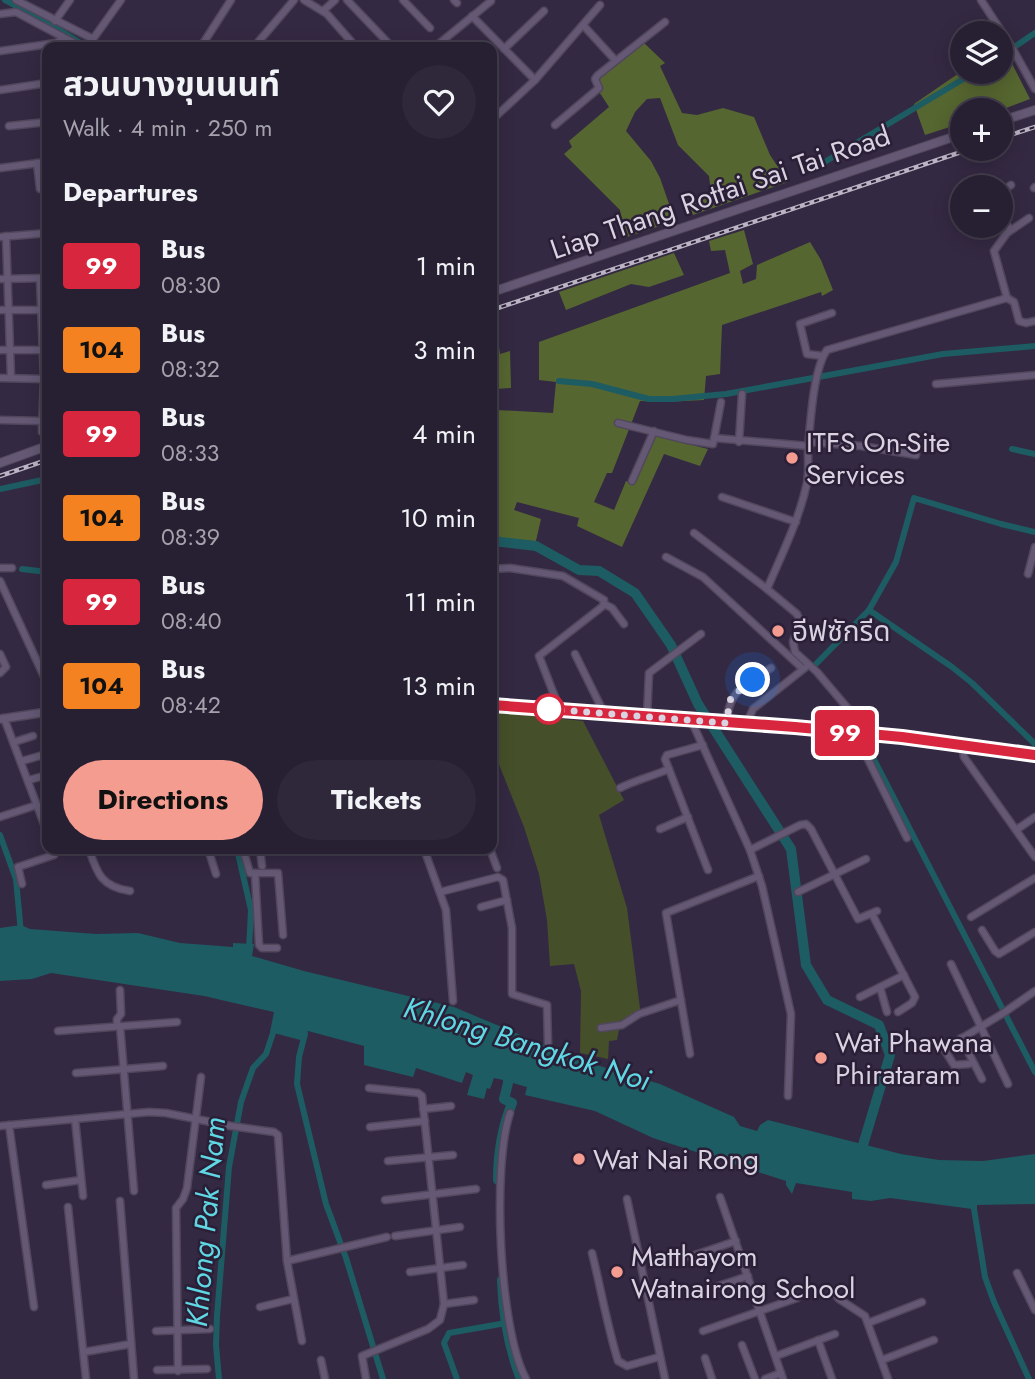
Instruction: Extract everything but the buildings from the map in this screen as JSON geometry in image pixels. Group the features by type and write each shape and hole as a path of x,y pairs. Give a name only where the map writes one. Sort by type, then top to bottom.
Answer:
{"main road":[{"path":"1013,117 1035,110"},
{"name":"Liap Thang Rotfai Sai Tai Road","path":"497,290 950,138"},
{"path":"4,461 42,448"}],"street":[{"path":"17,0 55,21 76,41"},
{"path":"55,21 70,0"},
{"path":"0,14 16,12 64,38 76,41 95,38 121,0"},
{"path":"204,42 231,0"},
{"path":"258,42 294,0"},
{"path":"304,0 323,11 351,42"},
{"path":"323,11 335,0"},
{"path":"347,0 387,42"},
{"path":"403,0 430,28"},
{"path":"981,0 1035,89"},
{"path":"441,42 491,1"},
{"path":"497,115 535,80 600,5"},
{"path":"504,49 544,11"},
{"path":"472,16 535,80"},
{"path":"555,125 599,88 596,77 665,22"},
{"path":"583,25 615,60"},
{"path":"58,42 64,38"},
{"path":"0,51 42,45"},
{"path":"0,90 42,84"},
{"path":"9,126 42,123"},
{"path":"0,168 42,162"},
{"path":"37,163 40,189"},
{"path":"1013,229 1029,218"},
{"path":"10,378 9,310 4,279 3,236 42,233"},
{"path":"1005,238 994,251 1007,298 1014,302 1019,321 1035,321"},
{"path":"4,279 42,278"},
{"path":"767,589 796,522 808,480 816,383 827,350 1007,298"},
{"path":"0,310 42,310"},
{"path":"823,356 807,354 800,324 832,313"},
{"path":"0,350 42,351"},
{"path":"936,384 1035,375"},
{"path":"0,378 42,379"},
{"path":"739,442 742,394"},
{"path":"714,441 721,402"},
{"path":"0,420 42,421 42,432"},
{"path":"618,423 687,440 861,446 916,455"},
{"path":"632,481 654,431"},
{"path":"722,497 796,522"},
{"path":"694,533 767,589 799,618 793,647 795,652 850,711 908,838"},
{"path":"1028,574 1035,547"},
{"path":"666,557 704,578 810,668"},
{"path":"0,560 3,561 2,568 12,568"},
{"path":"497,569 510,568 563,576 604,600 604,604 612,608 624,624"},
{"path":"0,581 42,672"},
{"path":"560,710 539,656 604,604"},
{"path":"647,716 649,673 701,634"},
{"path":"0,654 6,667 0,673"},
{"path":"575,654 604,713"},
{"path":"726,723 728,708 735,693 771,668"},
{"path":"746,725 753,709 810,668"},
{"path":"497,705 858,733 1035,755"},
{"path":"42,714 2,718 15,743 42,818"},
{"path":"691,720 750,850 759,876 791,1014 788,1096"},
{"path":"15,743 33,736"},
{"path":"703,745 667,755 665,759 708,870"},
{"path":"962,746 964,757 1035,857"},
{"path":"22,761 42,755"},
{"path":"620,788 670,769"},
{"path":"29,780 42,776"},
{"path":"0,817 37,805"},
{"path":"660,829 688,817"},
{"path":"1016,830 1035,817"},
{"path":"750,850 800,825 806,824 811,829 858,919 874,913 904,975 915,999 898,1012"},
{"path":"22,884 18,867 54,854"},
{"path":"91,854 102,878 117,889 130,891"},
{"path":"210,854 216,874"},
{"path":"244,854 249,872 278,873 283,935"},
{"path":"261,854 262,866"},
{"path":"426,854 448,923 453,1001"},
{"path":"492,854 498,868"},
{"path":"798,892 866,859"},
{"path":"255,873 258,945 262,948 277,948"},
{"path":"690,1054 666,913 759,876"},
{"path":"440,892 498,877 504,882 512,928 512,994 547,1005 548,1043"},
{"path":"971,917 1035,878"},
{"path":"481,907 507,900"},
{"path":"982,930 999,954 1035,932"},
{"path":"951,964 1008,1084"},
{"path":"860,996 904,975"},
{"path":"880,987 887,1012"},
{"path":"120,990 121,1014 116,1022 119,1026 124,1069 134,1191"},
{"path":"969,1063 954,1066 944,1051 947,1045 981,1027 1035,991"},
{"path":"601,1028 622,1025 639,1014 681,1000"},
{"path":"58,1031 177,1022"},
{"path":"961,1038 982,1079"},
{"path":"76,1073 163,1066"},
{"path":"178,1371 176,1208 187,1188 201,1077"},
{"path":"366,1379 362,1356 428,1329 440,1320 444,1304 421,1094 369,1088"},
{"path":"424,1109 451,1106"},
{"path":"0,1126 166,1113 274,1132 278,1135 287,1261 302,1341"},
{"path":"510,1113 500,1157 503,1272 506,1306 522,1373 526,1379"},
{"path":"75,1119 83,1196"},
{"path":"370,1126 425,1121"},
{"path":"9,1125 34,1307"},
{"path":"388,1161 453,1155"},
{"path":"46,1185 81,1180"},
{"path":"385,1200 476,1189"},
{"path":"720,1197 782,1376 765,1379"},
{"path":"627,1199 665,1379"},
{"path":"120,1200 134,1379"},
{"path":"68,1207 86,1379"},
{"path":"287,1261 391,1236 460,1227"},
{"path":"689,1257 736,1241"},
{"path":"592,1252 618,1361 627,1366 659,1357"},
{"path":"410,1272 463,1265"},
{"path":"1017,1273 1035,1310"},
{"path":"695,1294 748,1276"},
{"path":"832,1290 839,1299 863,1313 888,1379"},
{"path":"704,1331 797,1298"},
{"path":"260,1307 293,1299"},
{"path":"444,1304 474,1300"},
{"path":"868,1323 922,1302"},
{"path":"156,1331 210,1329"},
{"path":"776,1356 835,1334"},
{"path":"818,1340 832,1379"},
{"path":"882,1360 934,1340"},
{"path":"84,1352 131,1344"},
{"path":"743,1345 755,1379"},
{"path":"705,1358 712,1379"},
{"path":"321,1360 326,1379"},
{"path":"157,1370 207,1368"}],"shaded area":[{"path":"643,42 665,63 660,66 682,113 697,115 723,108 754,117 770,155 788,182 693,215 689,204 711,192 709,176 678,145 660,98 647,99 635,112 626,131 651,161 675,221 624,238 620,210 564,154 572,147 569,141 609,107 592,81"},
{"path":"1013,66 1030,99 1013,105 1013,98 950,98 950,127 925,135 914,104 950,79 950,84 1013,84"},
{"path":"744,230 753,264 740,271 743,284 756,279 757,265 810,242 821,260 833,290 822,296 821,292 722,325 720,374 706,376 704,400 640,401 612,473 607,473 594,502 614,510 626,481 633,484 655,436 708,449 700,466 664,454 622,547 577,526 579,518 517,502 514,510 541,519 535,545 497,544 497,410 553,413 556,382 539,380 539,342 730,273 725,250 711,251 709,241"},
{"path":"674,253 684,275 649,287 631,284 566,310 559,292"},
{"path":"498,339 500,354 510,351 511,388 497,389"},
{"path":"497,712 583,721 624,800 599,815 627,908 641,1016 619,1030 617,1040 609,1041 608,1059 580,1053 581,991 574,964 550,966 547,920 539,874 524,827 497,760"}],"water":[{"name":"Khlong Bangkok Noi","path":"21,925 30,929 96,934 138,933 180,943 233,947 233,943 254,944 252,956 454,1007 580,1060 660,1084 734,1117 740,1126 757,1131 760,1125 768,1120 901,1154 939,1160 983,1161 1035,1154 1035,1204 977,1205 977,1215 973,1215 972,1209 890,1198 871,1201 852,1199 852,1192 796,1183 792,1194 786,1181 653,1138 595,1111 525,1095 527,1087 503,1083 503,1080 494,1078 484,1099 467,1095 473,1075 466,1072 462,1083 416,1068 413,1077 364,1065 364,1046 308,1031 304,1041 270,1032 274,1012 204,996 51,973 32,979 0,981 0,928"}],"waterway":[{"path":"5,0 79,42"},
{"path":"1013,48 1035,33"},
{"path":"823,163 955,84"},
{"path":"559,381 592,384 649,399 672,399 726,394 943,354 1035,346"},
{"path":"1012,449 1035,454"},
{"path":"0,489 42,480"},
{"path":"816,664 869,610 896,562 914,498 1035,532"},
{"path":"497,542 536,546 579,570 599,571 635,593 671,645 698,704 791,849 806,965 827,1000 879,1025 890,1055 860,1155"},
{"path":"22,569 42,571"},
{"path":"869,610 972,683 1035,744"},
{"path":"865,742 1035,1072"},
{"path":"0,835 16,879 21,933"},
{"path":"238,854 251,910 249,950"},
{"name":"Khlong Pak Nam","path":"219,1379 217,1316 229,1167 241,1102 253,1068 266,1054 275,1027"},
{"path":"305,1034 299,1057 297,1084 326,1204 346,1258 383,1379"},
{"name":"Khlong Bangkok Noi","path":"498,1180 501,1141 512,1103 504,1099 511,1071"},
{"path":"974,1209 985,1277 1029,1379"},
{"path":"502,1280 507,1331 521,1379"},
{"path":"457,1379 444,1343 449,1333 506,1323"}],"railway":[{"path":"1013,134 1035,127"},
{"path":"497,308 950,156"},
{"path":"0,476 42,462"}],"bus line":[{"name":"99","path":"497,705 861,733 1035,755"}],"place":[{"name":"ITFS On-Site Services","path":"792,458"},
{"name":"อีฟซักรีด","path":"778,631"},
{"name":"Wat Phawana Phirataram","path":"821,1058"},
{"name":"Wat Nai Rong","path":"579,1159"},
{"name":"Matthayom Watnairong School","path":"617,1272"}],"route":[{"path":"549,709 726,723 731,697 753,680"}]}
